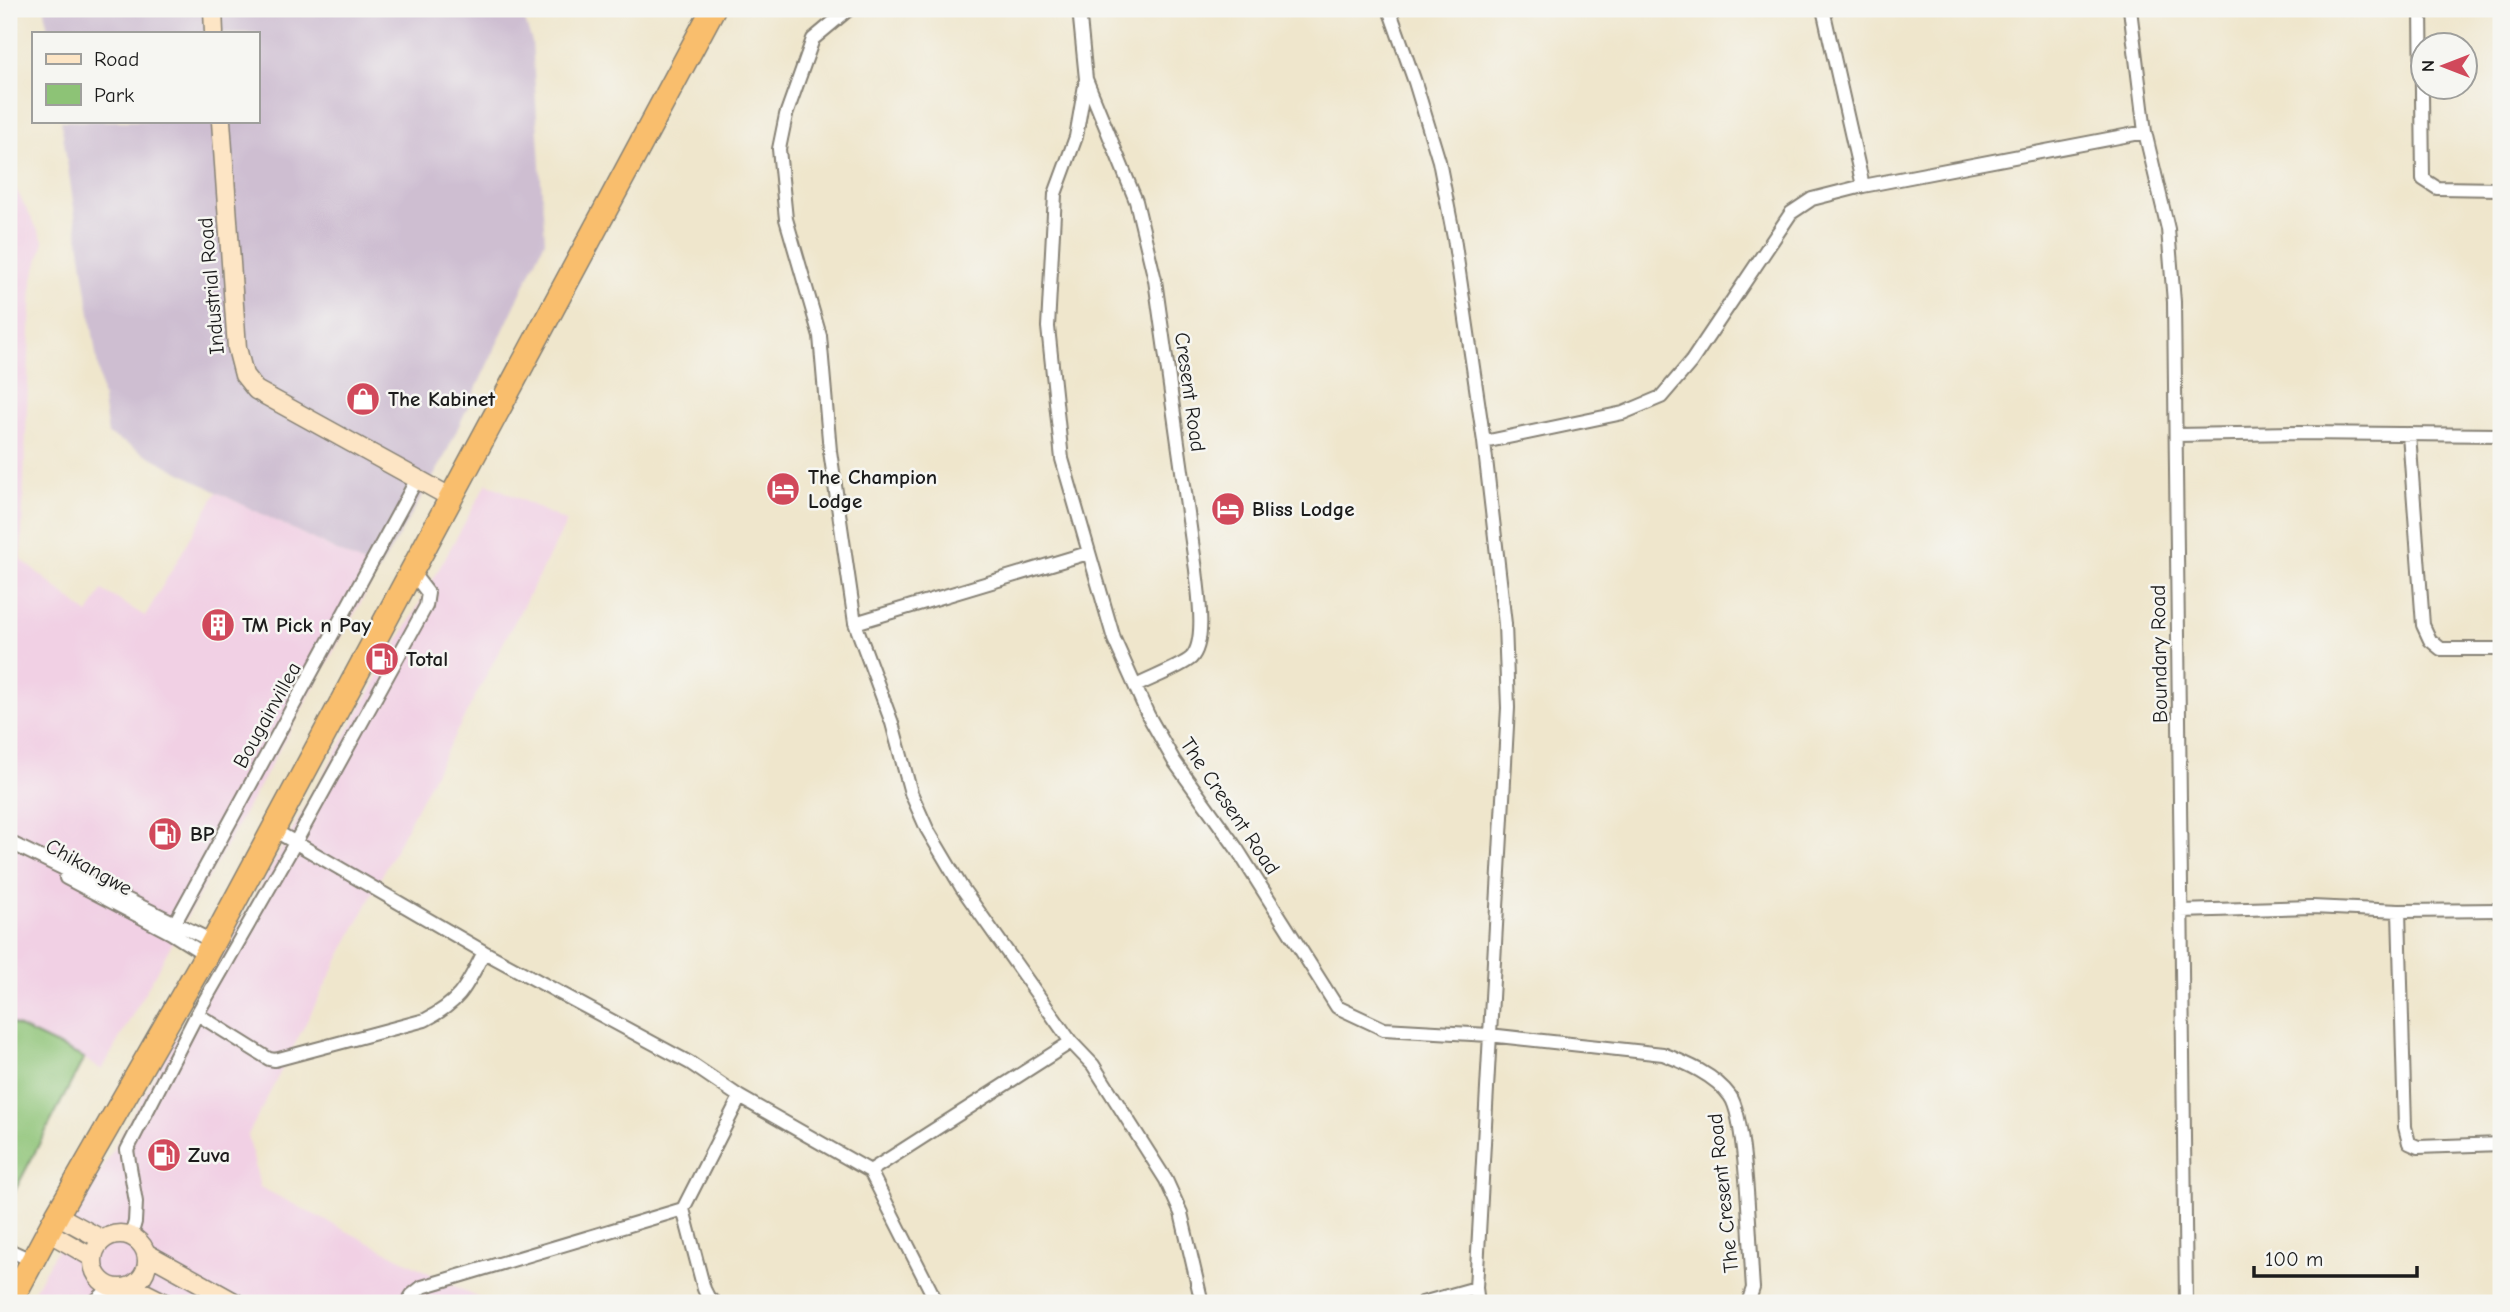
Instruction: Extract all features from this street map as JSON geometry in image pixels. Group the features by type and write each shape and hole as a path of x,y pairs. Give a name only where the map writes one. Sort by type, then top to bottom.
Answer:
{"highway":[{"path":"10,1303 209,948 713,9"}],"street":[{"path":"213,9 214,32"},
{"path":"849,9 813,39 786,115 779,149 786,219 820,336 830,451 855,623 892,723 911,793 927,829 961,888 1071,1042 1093,1065 1166,1181 1181,1213 1202,1303"},
{"name":"The Cresent Road","path":"1079,9 1086,79 1076,137 1055,194 1048,327 1062,459 1114,639 1148,715 1174,761 1237,849 1337,1007 1384,1029 1489,1035 1662,1054 1686,1063 1714,1081 1731,1097 1737,1112 1744,1171 1753,1288 1748,1303"},
{"path":"1389,9 1439,161 1454,238 1484,442 1505,624 1508,708 1476,1288 1478,1303"},
{"path":"1824,9 1863,186"},
{"name":"Boundary Road","path":"2130,9 2145,132 2168,229 2174,302 2186,1303"},
{"path":"2421,9 2423,178 2437,188 2501,189"},
{"name":"Cresent Road","path":"1086,79 1136,201 1155,280 1200,615 1199,642 1191,657 1136,686"},
{"name":"Industrial Road","path":"221,122 237,348 244,374 256,390 450,497"},
{"path":"1484,442 1623,413 1661,397 1691,362 1790,213 1812,200 1863,186 2145,132"},
{"path":"2176,435 2501,435"},
{"path":"2409,435 2423,625 2430,640 2441,649 2501,649"},
{"name":"Bougainvillea","path":"172,928 417,479"},
{"path":"855,623 1088,552"},
{"path":"131,1236 136,1202 127,1150 197,1014 426,606 428,593 411,572"},
{"path":"272,829 484,952 690,1063 740,1097 870,1171 937,1303"},
{"name":"Chikangwe","path":"9,842 26,851 35,862 209,948"},
{"path":"2181,911 2312,907 2399,911 2501,911"},
{"path":"2399,911 2405,1127 2409,1143 2418,1147 2501,1144"},
{"path":"197,1014 269,1059 283,1059 425,1020 446,1009 462,993 484,952"},
{"path":"870,1171 1071,1042"},
{"path":"715,1303 704,1289 682,1209 740,1097"},
{"path":"407,1303 412,1294 422,1287 682,1209"},
{"path":"52,1224 103,1240"},
{"path":"52,1224 93,1258"},
{"path":"113,1234 131,1236 140,1242 146,1253 147,1266 141,1278 131,1286 111,1287 97,1276 93,1258 96,1248 103,1240 113,1234"},
{"path":"9,1250 33,1261"},
{"path":"146,1253 236,1303"},
{"path":"131,1286 165,1303"},
{"path":"93,1303 111,1287"},
{"path":"1422,1303 1476,1288"}],"shaded area":[{"path":"45,9 521,9 532,42 545,241 442,462 378,571 217,492 108,434 61,122 259,122 259,32 48,32"},
{"path":"9,176 44,242 32,282 21,559 88,614 102,590 145,616 217,492 378,571 102,1070 9,1022"},
{"path":"487,483 567,522 248,1135 260,1187 488,1303 27,1303"}],"green space":[{"path":"9,1022 84,1058 9,1202"}],"place":[{"name":"The Kabinet","path":"363,399"},
{"name":"The Champion Lodge","path":"783,489"},
{"name":"Bliss Lodge","path":"1228,509"},
{"name":"TM Pick n Pay","path":"218,625"},
{"name":"Total","path":"382,659"},
{"name":"BP","path":"165,834"},
{"name":"Zuva","path":"164,1155"}]}
